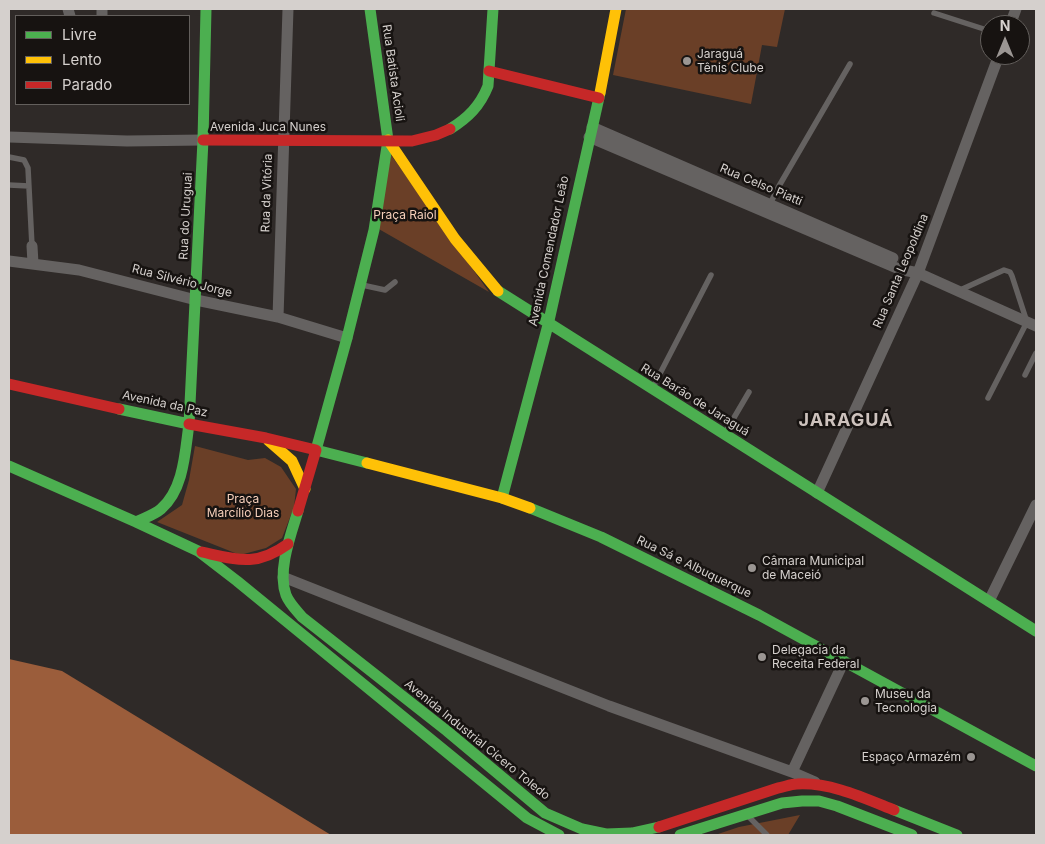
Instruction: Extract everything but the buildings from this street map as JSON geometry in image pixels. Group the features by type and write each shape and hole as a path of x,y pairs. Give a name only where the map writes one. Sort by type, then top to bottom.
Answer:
{"main road":[{"name":"Rua do Uruguai","path":"136,522 161,510 171,498 182,463 189,424 203,140 206,9"},
{"name":"Rua Batista Acioli","path":"370,9 388,140"},
{"name":"Avenida Juca Nunes","path":"203,140 412,140 431,137 448,130 472,112 484,98 488,86 493,9"},
{"name":"Avenida Comendador Leão","path":"502,498 548,325 599,98 616,9"},
{"path":"489,71 599,98"},
{"name":"Avenida Industrial Cícero Toledo","path":"388,140 374,230 347,338 288,544 284,577 286,596 302,616 447,731 544,813 587,831 609,835 646,831 778,788 796,784 821,785 863,798 957,835"},
{"name":"Rua Barão de Jaraguá","path":"388,140 433,207 486,278 500,293 1036,631"},
{"name":"Avenida da Paz","path":"9,384 316,450"},
{"path":"266,438 292,461 305,489"},
{"name":"Rua Sá e Albuquerque","path":"316,450 502,498 548,514 759,615 1036,766"},
{"path":"9,466 198,551 437,743 527,818 559,835"},
{"path":"198,551 249,561 269,557 288,544"},
{"path":"680,835 782,803 802,801 819,801 837,806 912,835"}],"street":[{"name":"Rua da Vitória","path":"278,317 288,9"},
{"name":"Rua Santa Leopoldina","path":"817,493 918,273 995,65"},
{"name":"Rua Celso Piatti","path":"591,132 899,269 918,273 1032,324"},
{"name":"Rua Celso Piatti","path":"591,132 770,204 902,261 918,273"},
{"name":"Avenida Juca Nunes","path":"9,136 127,141 203,140"},
{"path":"32,246 33,263"},
{"name":"Rua Silvério Jorge","path":"9,261 79,270 196,300 278,317 347,338"},
{"path":"989,601 1036,505"},
{"path":"284,577 608,706 792,772 821,785"},
{"path":"792,772 844,660"}],"lane":[{"path":"934,13 980,28"},
{"path":"770,204 778,186 850,64"},
{"path":"9,157 24,160 28,168 32,246"},
{"path":"9,185 29,186"},
{"path":"958,291 1000,271 1007,270 1012,276 1032,324 988,398"},
{"path":"652,389 711,275"},
{"path":"360,285 385,290 394,282"},
{"path":"1025,375 1036,353"},
{"path":"724,435 749,392"},
{"path":"747,814 767,835"}],"green space":[{"name":"Jaraguá Tênis Clube","path":"626,9 785,9 777,47 762,45 751,104 613,75"},
{"name":"Praça Raiol","path":"391,155 489,292 377,228"},
{"name":"Praça Marcílio Dias","path":"195,446 248,460 265,458 281,467 296,489 294,507 282,538 266,548 240,555 157,522 182,505"},
{"path":"800,815 788,835 715,835 739,827"}],"shaded area":[{"path":"9,659 62,671 331,835 9,835"}],"traffic: fast":[{"path":"189,424 203,140 206,9"},
{"path":"367,463 316,450 374,230 388,140 370,9"},
{"path":"450,129 473,111 488,86 493,9"},
{"path":"502,498 548,325 600,93"},
{"path":"498,291 1036,631"},
{"path":"9,466 136,522 152,515 169,501 175,491 182,470 189,424 119,409"},
{"path":"530,508 601,537 759,615 1036,766"},
{"path":"298,511 286,553 283,575 287,598 302,617 447,731 545,813 582,829 606,834 632,833 659,827"},
{"path":"136,522 198,551 527,818 559,835"},
{"path":"680,835 782,803 802,801 819,801 837,806 912,835"},
{"path":"894,810 957,835"}],"traffic: slow":[{"path":"600,93 616,9"},
{"path":"388,140 455,239 498,291"},
{"path":"268,440 292,461 305,489"},
{"path":"367,463 502,498 530,508"}],"traffic: jam":[{"path":"489,71 599,98"},
{"path":"203,140 412,141 436,135 450,129"},
{"path":"9,384 119,409"},
{"path":"189,424 266,438 316,450 298,511"},
{"path":"202,552 247,560 266,556 288,544"},
{"path":"659,827 795,784 834,788 894,810"}],"place":[{"name":"Jaraguá Tênis Clube","path":"687,61"},
{"name":"Câmara Municipal de Maceió","path":"752,568"},
{"name":"Delegacia da Receita Federal","path":"762,657"},
{"name":"Museu da Tecnologia","path":"865,701"},
{"name":"Espaço Armazém","path":"971,757"}],"district":[{"name":"JARAGUÁ","path":"846,421"}]}
